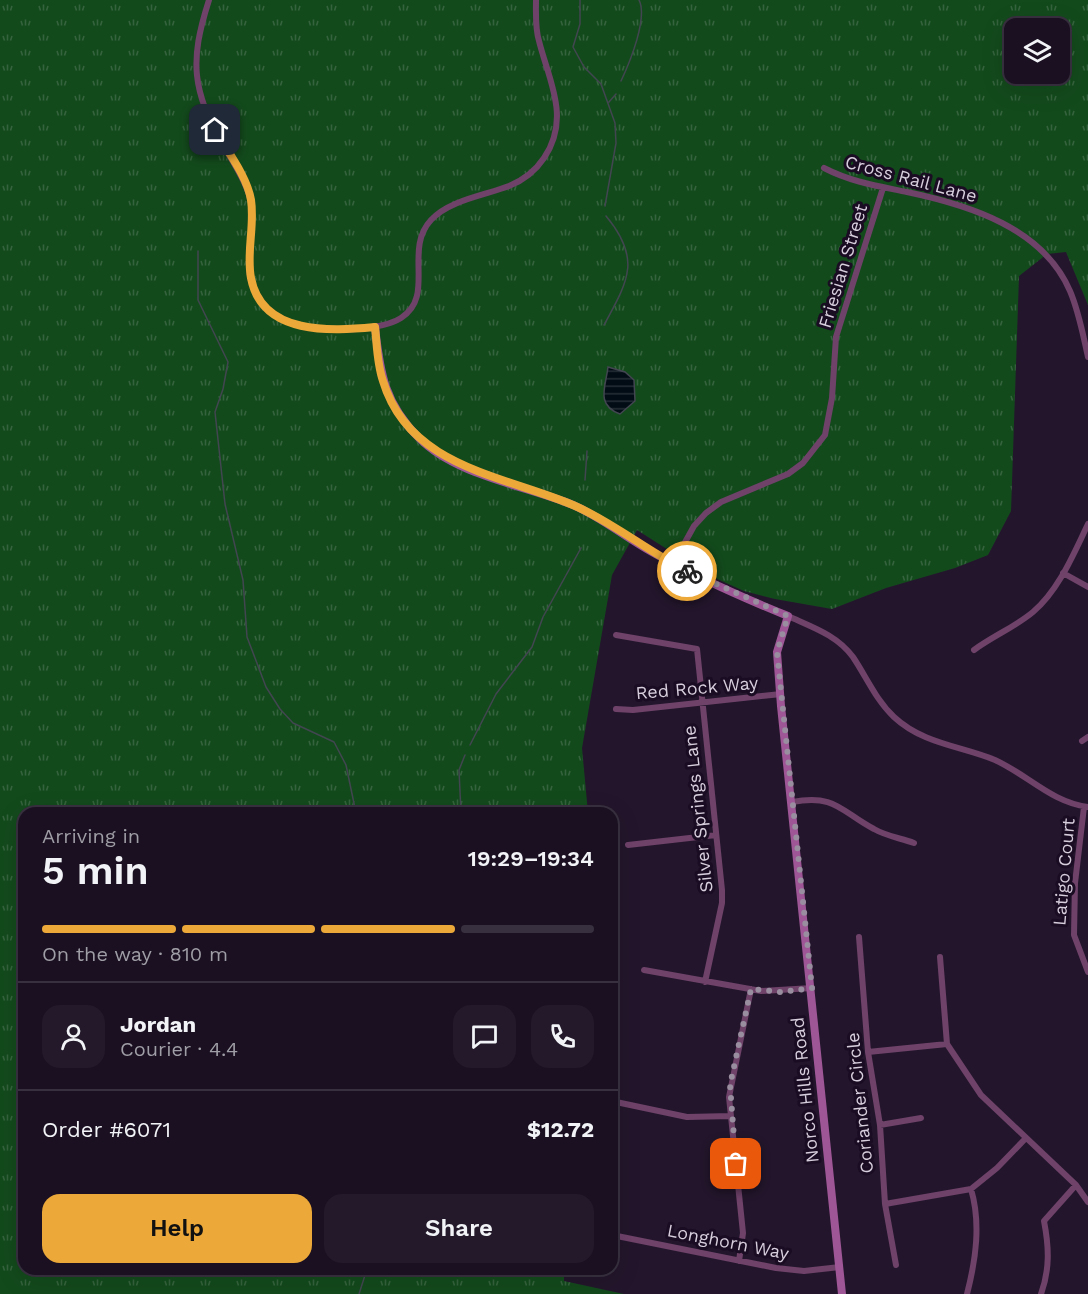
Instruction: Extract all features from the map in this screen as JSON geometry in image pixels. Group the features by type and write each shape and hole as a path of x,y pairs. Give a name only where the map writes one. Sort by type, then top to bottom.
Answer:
{"street":[{"path":"209,0 197,46 198,85 205,113 243,180 251,199 251,279 255,290 273,313 305,328 327,331 375,327 400,319 408,313 416,298 420,282 417,244 421,232 432,218 448,208 519,182 541,162 549,151 555,138 557,105 538,39 536,0"},
{"name":"Cross Rail Lane","path":"824,168 847,180 973,210 998,221 1045,252 1070,291 1080,319 1088,357"},
{"name":"Friesian Street","path":"673,564 694,526 706,513 721,502 788,474 803,463 825,435 832,398 836,337 883,188"},
{"path":"375,327 380,370 390,399 405,423 435,452 455,464 574,506 673,564 821,631 845,648 884,707 908,728 921,736 995,760 1057,798 1086,807"},
{"path":"974,650 992,636 1012,628 1035,610 1063,573 1088,524"},
{"path":"1063,573 1088,587"},
{"name":"Norco Hills Road","path":"788,616 777,652 842,1294"},
{"name":"Silver Springs Lane","path":"616,636 697,649 722,903 705,982"},
{"name":"Red Rock Way","path":"616,709 633,710 781,694"},
{"path":"792,802 818,800 833,803 879,832 914,843"},
{"name":"Latigo Court","path":"1086,807 1075,883 1074,935 1088,972"},
{"path":"628,845 716,835"},
{"name":"Coriander Circle","path":"859,937 868,1052 880,1125 885,1204 896,1265"},
{"path":"940,957 947,1044 981,1095 1076,1185 1088,1203"},
{"path":"644,970 751,989 781,992 812,988"},
{"path":"740,1261 743,1233 730,1085 751,989"},
{"path":"868,1052 947,1044"},
{"path":"618,1102 687,1117 731,1116"},
{"path":"880,1125 921,1118"},
{"path":"885,1204 971,1188 998,1168 1025,1139"},
{"path":"1041,1294 1047,1277 1049,1252 1044,1221 1076,1185"},
{"path":"967,1294 977,1245 977,1208 971,1188"},
{"name":"Longhorn Way","path":"618,1236 740,1261 804,1271 840,1267"}],"green space":[{"path":"0,0 1088,0 1088,305 1066,252 1047,254 1019,276 1011,511 988,555 955,568 886,588 832,609 744,591 706,574 637,530 612,575 582,748 587,807 18,807 18,1275 564,1275 564,1281 624,1294 0,1294"}],"shaded area":[{"path":"608,367 625,372 634,380 635,401 620,414 607,406 605,400 604,388"}],"waterway":[{"path":"580,0 580,24 573,47 584,67 601,84 615,123 616,143 605,206"},
{"path":"621,81 640,29 639,0"},
{"path":"609,102 616,94"},
{"path":"604,325 620,295 628,270 628,258 624,245 606,216"},
{"path":"198,251 198,300 228,362 223,389 215,412 225,504 243,580 247,637 266,687 280,709 293,723 334,742 346,765 355,807"},
{"path":"585,480 587,451"},
{"path":"470,745 496,694 532,647 543,617 581,548"},
{"path":"461,807 459,770 465,755"},
{"path":"359,1294 365,1275"}],"way so far":[{"path":"687,571 736,595 788,616 777,652 812,988 781,992 751,989 730,1085 729,1097 736,1164"}],"route":[{"path":"215,130 251,199 249,244 251,279 263,303 273,313 288,322 315,330 375,327 380,370 390,399 405,423 421,441 435,452 455,464 574,506 687,571"}]}
